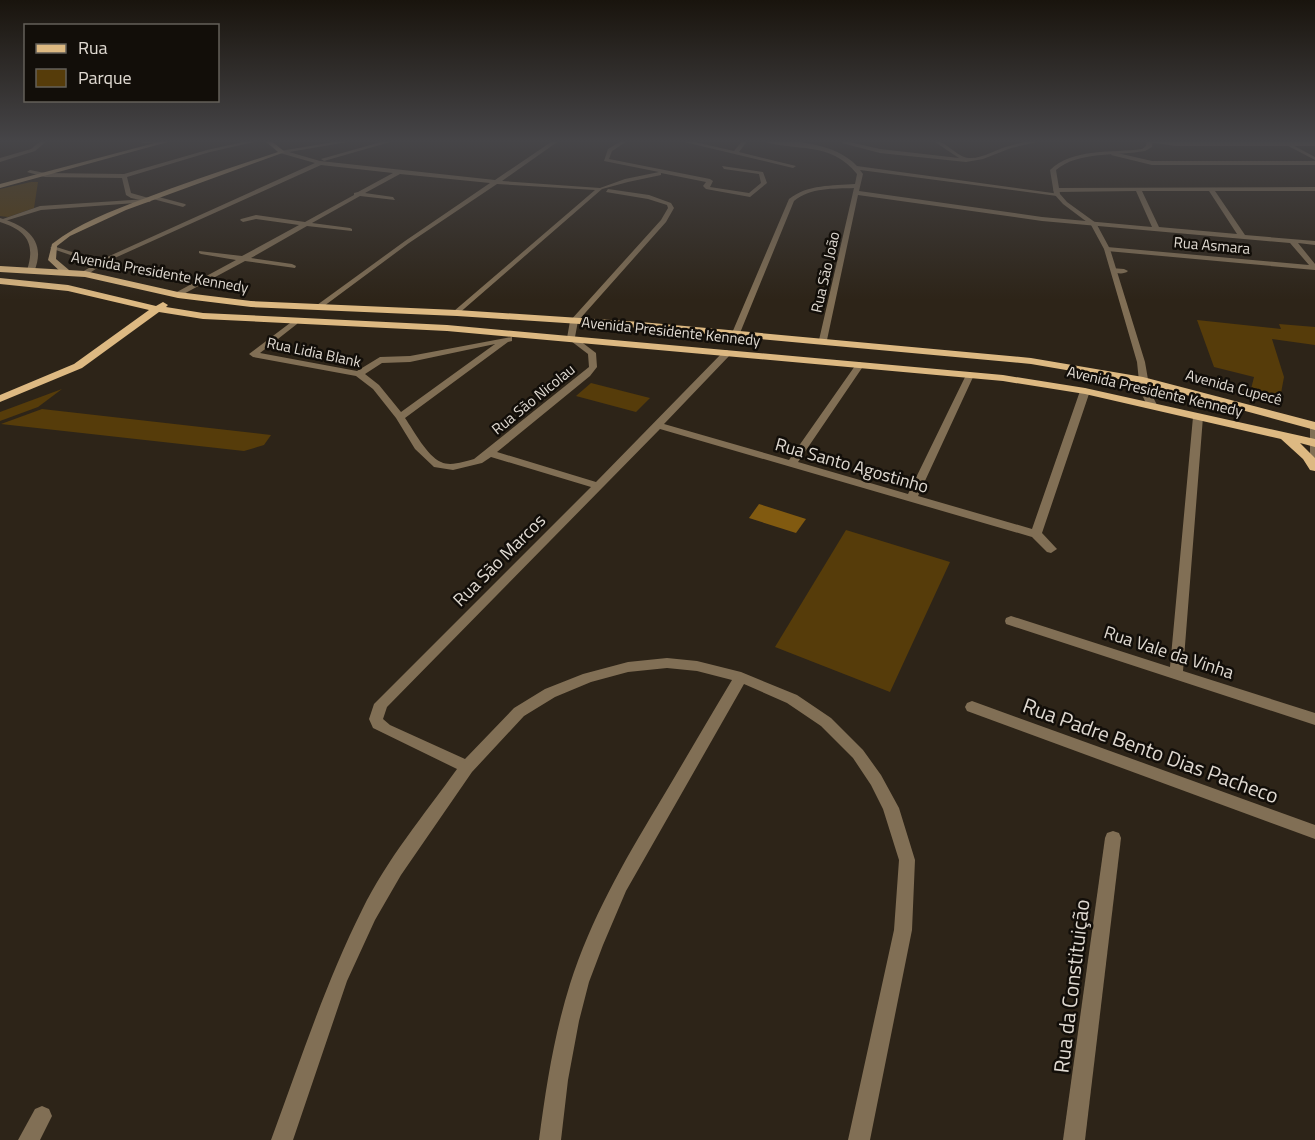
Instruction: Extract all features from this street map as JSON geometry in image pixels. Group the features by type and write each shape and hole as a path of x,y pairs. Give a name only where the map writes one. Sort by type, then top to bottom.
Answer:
{"main road":[{"path":"66,272 52,260 56,242 70,233 167,193"},
{"name":"Avenida Presidente Kennedy","path":"0,269 85,274 178,295 241,303 457,312 823,340 1031,361 1143,380"},
{"name":"Avenida Presidente Kennedy","path":"0,282 81,290 157,309 203,316 390,325 512,336 571,338 1044,383 1152,405 1314,443"},
{"path":"0,399 78,366 178,295"},
{"path":"512,317 520,326 512,336"},
{"name":"Avenida Cupecê","path":"1143,380 1314,426"},
{"path":"1284,437 1307,456 1315,467"}],"street":[{"path":"128,193 133,197 183,204"},
{"path":"85,274 106,260 253,193"},
{"path":"348,193 393,199"},
{"path":"320,307 407,242 481,193"},
{"path":"457,312 599,193"},
{"path":"571,338 574,321 669,213 669,204 664,201 628,193"},
{"path":"738,193 748,195 754,193"},
{"path":"736,333 791,200 799,193"},
{"name":"Rua São João","path":"823,340 857,193"},
{"path":"878,193 1042,219 1315,243"},
{"path":"1058,193 1065,203 1094,224 1107,249 1141,362 1145,391 1152,405"},
{"path":"1140,193 1156,228"},
{"path":"1214,193 1242,236"},
{"path":"178,295 358,194"},
{"path":"2,220 40,208 151,199"},
{"path":"243,220 256,217 350,230"},
{"path":"2,220 24,231 33,241 36,256 31,270"},
{"path":"1291,240 1315,268"},
{"path":"53,248 87,259 106,260"},
{"name":"Rua Asmara","path":"1107,249 1315,268"},
{"path":"201,252 292,266"},
{"path":"1114,270 1124,271"},
{"name":"Rua Lidia Blank","path":"294,322 257,348 253,354 359,374 376,387 400,417 419,447 438,465 453,467"},
{"path":"359,374 380,360 410,360 512,336"},
{"path":"400,417 512,336"},
{"name":"Rua São Nicolau","path":"453,467 478,461 490,453 593,367 592,353 571,338"},
{"name":"Rua São Marcos","path":"467,767 378,724 376,713 381,704 660,426 727,353"},
{"path":"791,465 860,365"},
{"path":"911,499 970,375"},
{"path":"1051,549 1036,534 1085,391"},
{"path":"1176,673 1198,417"},
{"name":"Rua Santo Agostinho","path":"660,426 1036,534"},
{"path":"1314,426 1315,462"},
{"path":"490,453 598,486"},
{"name":"Rua Vale da Vinha","path":"1011,621 1315,719"},
{"path":"282,1140 339,979 369,914 395,869 467,767 519,712 550,693 588,678 628,668 667,663 697,666 741,677 792,699 826,722 858,754 876,780 891,808 907,860 903,930 859,1140"},
{"path":"550,1140 562,1054 577,994 605,919 620,885 741,677"},
{"name":"Rua Padre Bento Dias Pacheco","path":"972,707 1315,832"},
{"name":"Rua da Constituição","path":"1074,1140 1113,838"},
{"path":"29,1140 42,1116"}],"green space":[{"path":"0,193 36,193 34,208 8,217 0,216"},
{"path":"1197,320 1281,329 1279,324 1315,327 1315,345 1272,339 1284,377 1279,404 1269,401 1251,389 1254,377 1214,367"},
{"path":"591,383 650,398 636,412 576,396"},
{"path":"62,389 38,407 0,421 0,412"},
{"path":"42,409 271,435 264,445 244,451 1,424"},
{"path":"846,530 950,562 890,692 775,647"}],"shaded area":[{"path":"759,504 806,519 796,533 749,518"}]}
